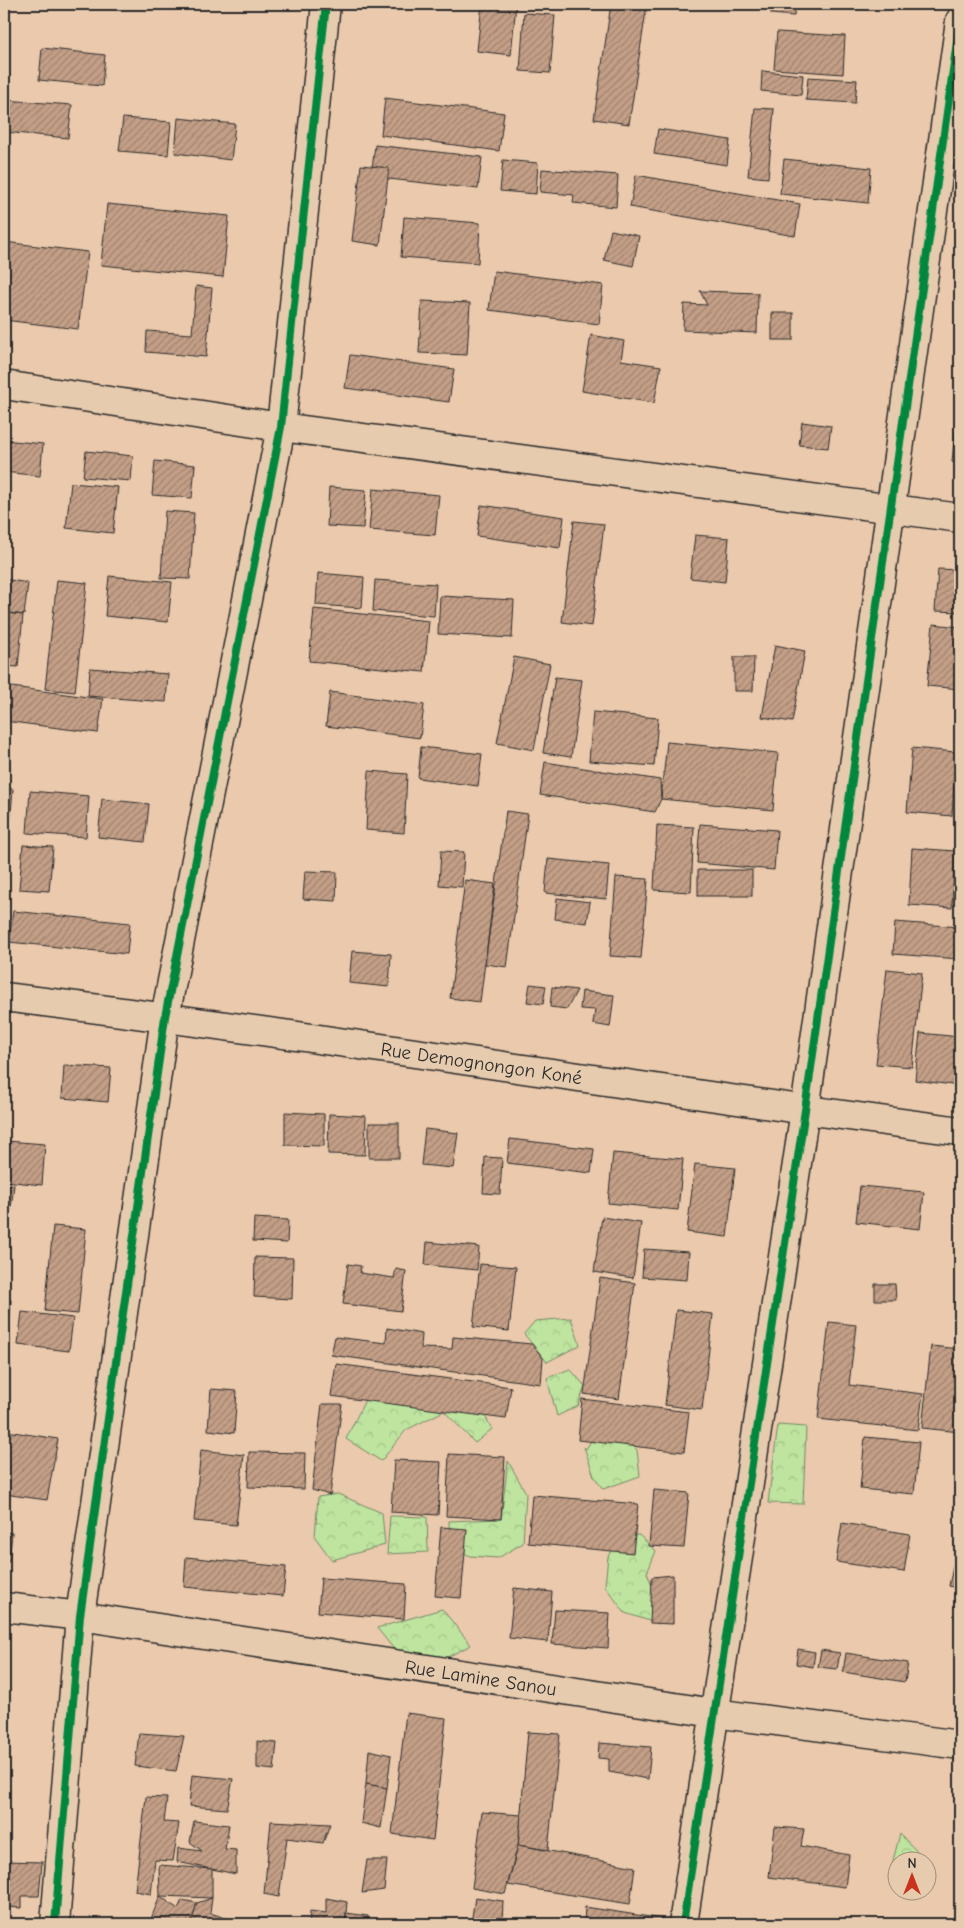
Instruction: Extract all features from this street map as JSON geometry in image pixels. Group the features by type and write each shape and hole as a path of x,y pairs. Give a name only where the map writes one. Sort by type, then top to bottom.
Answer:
{"street":[{"path":"54,1924 80,1616 165,1017 281,427 326,4"},
{"path":"684,1924 804,1110 960,21"},
{"path":"4,385 281,427 960,518"},
{"name":"Rue Demognongon Koné","path":"4,997 165,1017 960,1131"},
{"name":"Rue Lamine Sanou","path":"4,1607 80,1616 714,1713 960,1745"}],"green space":[{"path":"571,1318 580,1345 547,1362 524,1334 535,1321"},
{"path":"570,1369 585,1386 578,1406 557,1416 547,1378"},
{"path":"365,1400 479,1405 492,1429 475,1443 444,1411 406,1430 381,1461 346,1439"},
{"path":"778,1425 806,1427 803,1504 768,1503"},
{"path":"599,1429 618,1431 637,1450 640,1476 603,1489 594,1476 584,1447 586,1449"},
{"path":"508,1461 526,1493 523,1543 498,1558 470,1556 450,1546 449,1521 501,1519"},
{"path":"338,1494 382,1513 385,1545 332,1560 315,1537 318,1497"},
{"path":"390,1516 427,1517 428,1552 387,1554"},
{"path":"639,1535 656,1551 647,1573 652,1586 673,1600 659,1624 625,1613 605,1586 608,1556 623,1536"},
{"path":"442,1609 471,1645 414,1674 377,1628"},
{"path":"900,1834 915,1850 896,1850"}],"building":[{"path":"482,4 516,4 511,55 477,51"},
{"path":"611,4 647,4 629,124 594,119"},
{"path":"772,4 795,4 794,16 771,14"},
{"path":"524,13 555,15 550,73 520,71"},
{"path":"777,32 845,36 843,74 774,69"},
{"path":"42,48 105,55 102,86 39,80"},
{"path":"4,54 9,55 6,85 4,85"},
{"path":"762,71 803,75 801,95 761,91"},
{"path":"808,77 857,80 855,103 806,100"},
{"path":"385,98 504,113 499,151 381,135"},
{"path":"5,100 72,105 68,138 4,132"},
{"path":"755,108 774,109 768,178 748,176"},
{"path":"123,118 171,122 168,155 119,151"},
{"path":"178,118 235,124 231,160 175,153"},
{"path":"658,129 730,140 727,165 654,154"},
{"path":"375,145 482,157 478,189 371,177"},
{"path":"784,159 871,168 868,203 780,194"},
{"path":"503,160 538,163 536,194 500,191"},
{"path":"361,165 389,168 380,245 352,241"},
{"path":"542,169 618,175 616,207 573,203 574,195 540,192"},
{"path":"636,175 800,204 795,236 630,207"},
{"path":"107,204 229,216 223,277 101,265"},
{"path":"404,217 480,223 478,263 401,257"},
{"path":"611,230 639,236 633,266 604,260"},
{"path":"4,242 88,252 78,329 4,320"},
{"path":"494,271 603,285 599,324 489,310"},
{"path":"196,286 212,288 206,357 146,352 147,331 192,334"},
{"path":"700,291 758,293 757,333 683,330 684,304 707,305"},
{"path":"422,301 470,303 467,355 419,353"},
{"path":"772,313 793,313 793,340 772,340"},
{"path":"591,335 624,341 621,360 661,366 654,403 582,391"},
{"path":"350,355 454,369 449,402 345,388"},
{"path":"960,377 960,463 952,462"},
{"path":"802,422 831,426 828,448 799,445"},
{"path":"4,440 43,444 40,476 4,472"},
{"path":"86,451 133,456 131,481 83,477"},
{"path":"155,461 195,465 192,498 152,495"},
{"path":"71,483 118,487 113,533 66,528"},
{"path":"329,487 366,490 363,528 327,526"},
{"path":"373,489 439,495 435,535 369,530"},
{"path":"481,505 564,517 560,548 477,536"},
{"path":"165,511 194,513 190,579 161,578"},
{"path":"574,521 604,524 592,626 562,622"},
{"path":"695,535 729,538 725,582 690,578"},
{"path":"938,569 960,570 960,612 935,611"},
{"path":"318,573 364,577 362,608 316,605"},
{"path":"109,576 172,582 168,622 105,616"},
{"path":"4,579 28,583 24,615 4,612"},
{"path":"57,580 87,583 75,692 45,689"},
{"path":"375,580 436,584 434,616 373,611"},
{"path":"440,596 514,600 512,638 438,634"},
{"path":"314,609 429,621 424,672 309,661"},
{"path":"4,613 23,615 18,667 4,666"},
{"path":"933,624 960,627 960,689 927,686"},
{"path":"775,645 805,651 792,722 762,717"},
{"path":"514,657 550,664 534,750 497,743"},
{"path":"734,657 754,657 753,691 734,691"},
{"path":"90,668 168,674 166,702 88,696"},
{"path":"555,677 582,680 571,757 543,753"},
{"path":"4,686 103,699 98,733 4,721"},
{"path":"330,692 424,705 420,738 326,726"},
{"path":"593,712 658,718 654,766 589,761"},
{"path":"667,742 778,753 773,810 661,799"},
{"path":"421,747 482,754 478,786 418,778"},
{"path":"912,748 956,752 952,816 907,812"},
{"path":"545,762 660,780 661,799 655,812 540,795"},
{"path":"369,771 407,774 404,833 366,830"},
{"path":"4,788 13,789 10,826 4,825"},
{"path":"30,791 89,796 86,837 27,833"},
{"path":"102,799 149,804 145,842 98,837"},
{"path":"506,811 528,814 507,967 485,964"},
{"path":"700,824 777,830 774,870 697,863"},
{"path":"657,825 694,827 691,892 654,890"},
{"path":"23,845 53,847 49,891 19,889"},
{"path":"912,848 955,851 952,908 909,905"},
{"path":"441,851 464,852 462,887 439,885"},
{"path":"548,859 609,865 606,899 545,893"},
{"path":"698,870 752,870 752,896 698,896"},
{"path":"305,871 337,872 336,901 303,899"},
{"path":"616,877 648,879 641,958 610,956"},
{"path":"465,880 495,884 480,1002 450,998"},
{"path":"557,898 590,902 587,923 555,919"},
{"path":"13,911 130,923 127,954 9,942"},
{"path":"895,922 960,927 960,959 893,954"},
{"path":"352,951 391,954 389,987 349,983"},
{"path":"887,969 922,973 912,1067 876,1064"},
{"path":"530,984 546,986 543,1004 527,1002"},
{"path":"552,987 577,990 567,1009 550,1007"},
{"path":"582,991 614,995 610,1027 593,1024 595,1010 580,1009"},
{"path":"920,1033 960,1037 960,1086 915,1080"},
{"path":"64,1065 111,1068 108,1102 62,1098"},
{"path":"285,1112 324,1114 324,1146 285,1145"},
{"path":"329,1114 366,1116 365,1155 328,1154"},
{"path":"369,1123 399,1123 399,1158 369,1158"},
{"path":"425,1129 458,1133 453,1168 421,1165"},
{"path":"510,1139 594,1149 591,1173 507,1163"},
{"path":"7,1141 45,1144 42,1185 4,1181"},
{"path":"613,1153 683,1159 678,1210 608,1203"},
{"path":"485,1157 502,1158 500,1194 483,1193"},
{"path":"695,1164 735,1168 727,1237 687,1232"},
{"path":"4,1184 14,1185 4,1262"},
{"path":"860,1186 924,1192 920,1229 856,1222"},
{"path":"602,1217 641,1223 633,1278 594,1272"},
{"path":"254,1218 288,1220 287,1243 253,1241"},
{"path":"53,1226 86,1229 78,1314 45,1311"},
{"path":"427,1242 479,1247 477,1270 425,1265"},
{"path":"644,1249 689,1252 687,1280 642,1277"},
{"path":"255,1257 293,1258 292,1299 254,1297"},
{"path":"348,1264 361,1266 360,1273 394,1278 396,1269 406,1271 401,1311 343,1304"},
{"path":"480,1264 516,1267 509,1331 473,1327"},
{"path":"600,1278 635,1283 619,1399 584,1394"},
{"path":"875,1284 895,1284 896,1300 875,1300"},
{"path":"4,1300 11,1300 9,1325 4,1325"},
{"path":"676,1310 713,1314 702,1410 665,1405"},
{"path":"22,1312 73,1318 69,1351 18,1345"},
{"path":"829,1322 856,1325 849,1385 923,1394 918,1430 818,1419"},
{"path":"387,1328 422,1334 421,1348 452,1349 453,1337 532,1344 543,1358 541,1384 331,1355 335,1337 386,1343"},
{"path":"931,1346 960,1349 956,1405 960,1405 960,1432 922,1428"},
{"path":"336,1364 511,1387 506,1419 331,1396"},
{"path":"211,1389 237,1391 234,1433 208,1430"},
{"path":"582,1399 689,1412 684,1452 578,1440"},
{"path":"322,1404 342,1404 330,1495 312,1490"},
{"path":"7,1431 58,1439 47,1500 4,1494 4,1453"},
{"path":"865,1437 919,1442 914,1494 860,1489"},
{"path":"201,1450 244,1455 236,1525 194,1521"},
{"path":"249,1452 305,1453 304,1489 248,1487"},
{"path":"449,1454 505,1457 501,1519 446,1516"},
{"path":"394,1460 441,1462 438,1515 391,1512"},
{"path":"654,1490 689,1493 684,1548 649,1546"},
{"path":"532,1495 638,1504 633,1553 528,1543"},
{"path":"842,1523 910,1534 904,1572 836,1562"},
{"path":"441,1527 467,1529 461,1598 435,1596"},
{"path":"4,1532 12,1533 9,1562 4,1562"},
{"path":"186,1557 286,1567 283,1596 184,1587"},
{"path":"955,1557 960,1558 960,1589 949,1586"},
{"path":"673,1575 673,1624 650,1623 652,1577"},
{"path":"321,1578 406,1584 404,1619 318,1612"},
{"path":"514,1588 552,1592 548,1642 509,1638"},
{"path":"555,1610 610,1613 608,1648 552,1644"},
{"path":"798,1649 815,1652 813,1667 796,1664"},
{"path":"821,1650 840,1653 837,1669 818,1667"},
{"path":"846,1653 908,1663 905,1682 843,1672"},
{"path":"406,1713 446,1718 433,1840 392,1834"},
{"path":"528,1732 560,1734 548,1850 518,1845"},
{"path":"139,1733 184,1736 176,1771 135,1766"},
{"path":"257,1741 277,1743 274,1770 257,1768"},
{"path":"599,1743 651,1747 648,1779 609,1772 609,1759 598,1758"},
{"path":"369,1750 391,1755 387,1788 366,1784"},
{"path":"192,1775 233,1779 227,1809 189,1806"},
{"path":"366,1784 387,1788 381,1828 361,1823"},
{"path":"146,1797 167,1798 164,1822 179,1823 173,1861 155,1860 151,1894 135,1891"},
{"path":"482,1812 521,1815 518,1845 505,1894 472,1888"},
{"path":"194,1821 229,1825 225,1849 236,1850 236,1874 177,1862 178,1848 202,1851 190,1842"},
{"path":"271,1821 330,1824 323,1843 287,1838 279,1897 264,1894"},
{"path":"775,1827 804,1829 801,1846 849,1855 845,1887 769,1877"},
{"path":"518,1845 635,1867 630,1904 508,1885"},
{"path":"367,1860 387,1860 384,1890 362,1893"},
{"path":"4,1861 42,1862 39,1896 22,1896 22,1908 4,1907"},
{"path":"159,1865 212,1869 212,1898 160,1896"},
{"path":"160,1896 178,1909 182,1900 197,1903 191,1924 149,1924"},
{"path":"475,1897 503,1901 502,1924 471,1924"},
{"path":"212,1898 210,1913 229,1919 230,1924 191,1924 197,1903"},
{"path":"326,1898 347,1902 345,1924 309,1924 310,1911 326,1913"},
{"path":"585,1907 669,1920 669,1924 584,1924"},
{"path":"346,1913 368,1916 367,1924 347,1924"}],"cycle path":[{"path":"55,1924 80,1616 165,1017 281,427 326,4"},
{"path":"683,1924 805,1110 960,21"}]}
